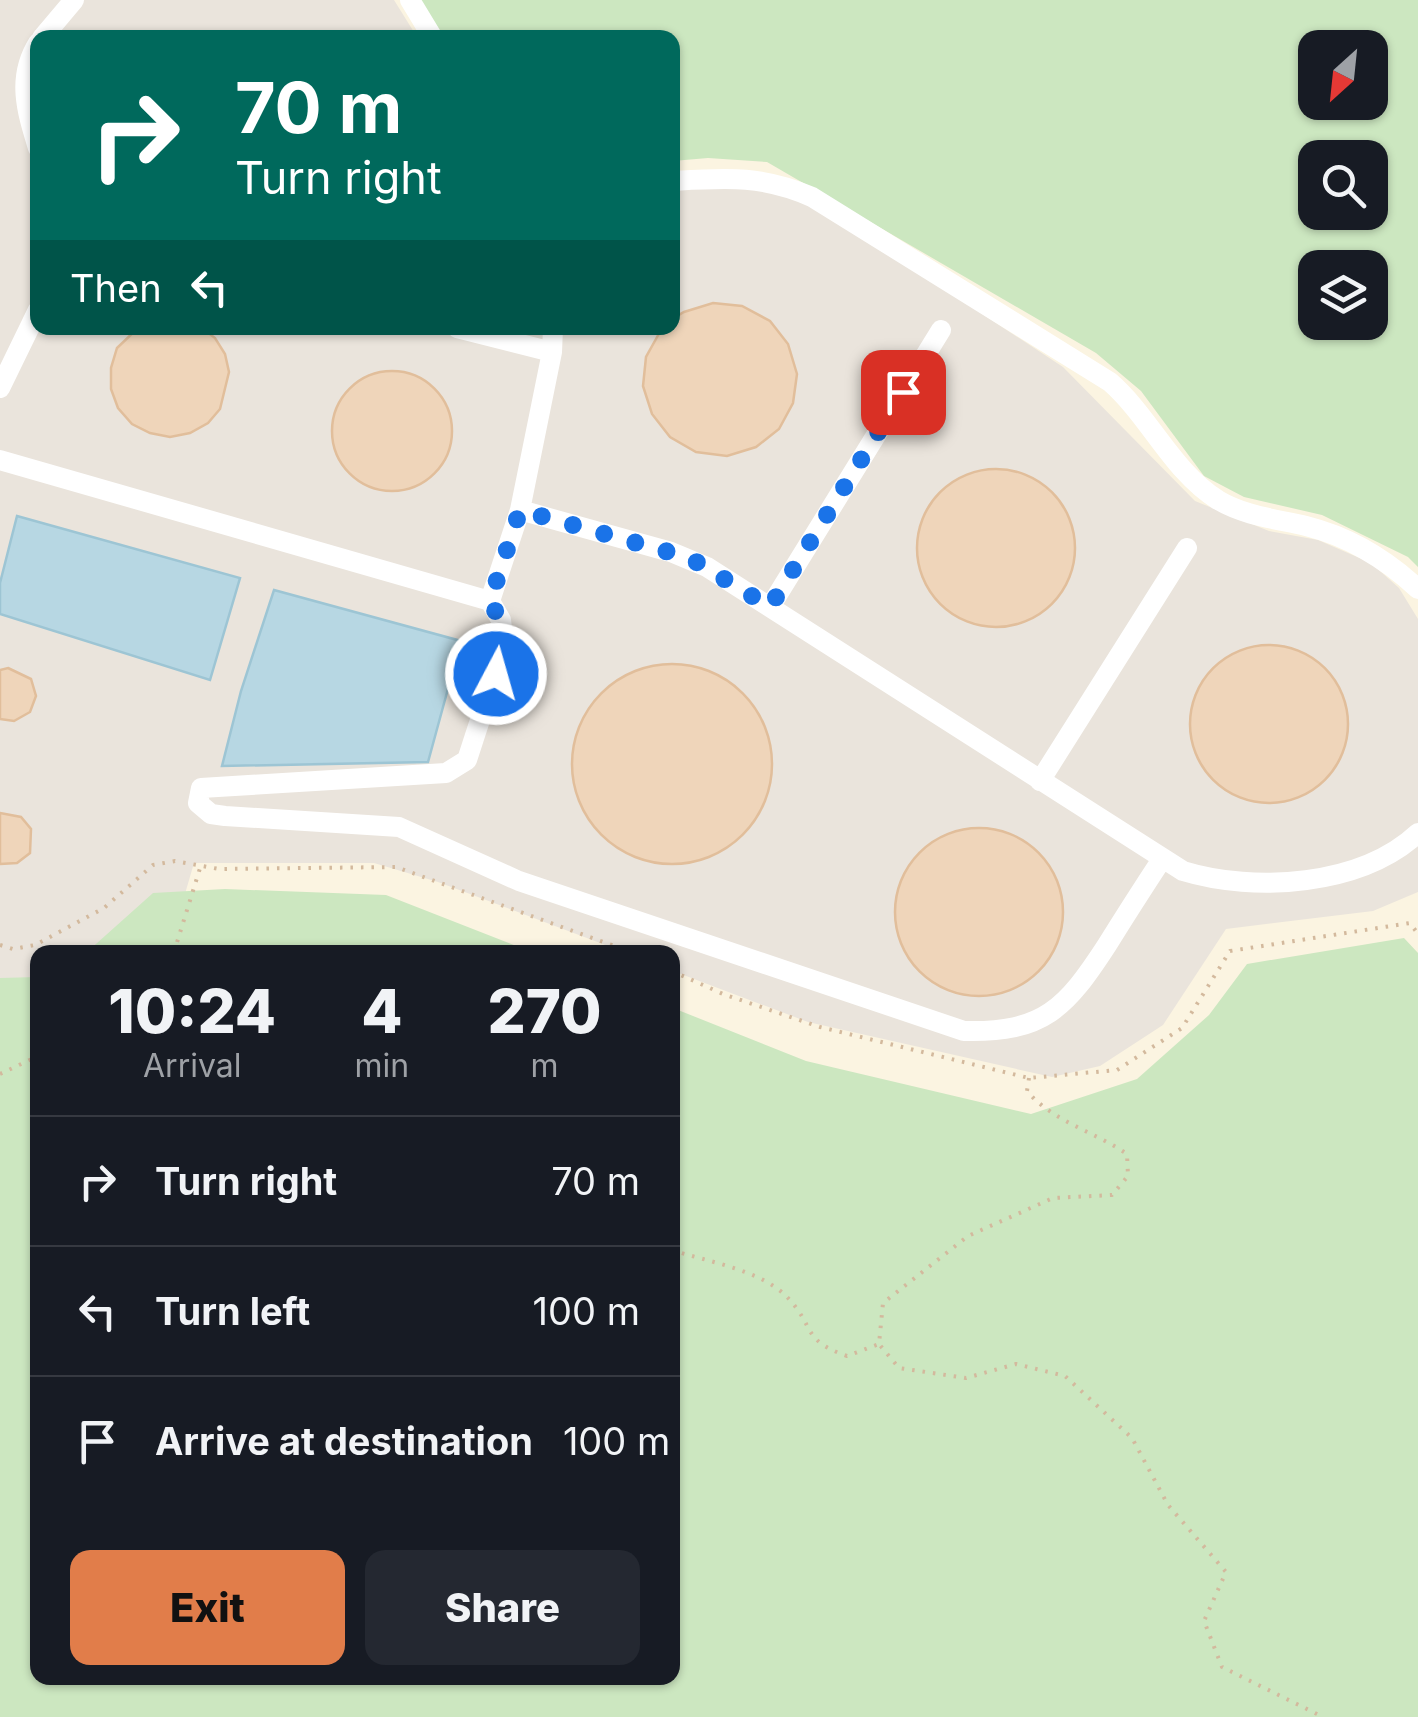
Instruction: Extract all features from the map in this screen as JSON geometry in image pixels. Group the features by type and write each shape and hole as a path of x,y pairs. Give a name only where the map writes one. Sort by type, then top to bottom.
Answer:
{"lane":[{"path":"48,30 74,0"},
{"path":"410,0 428,30"},
{"path":"30,59 24,86 30,113"},
{"path":"680,181 741,177 778,182 812,196 1110,382 1126,396 1192,478 1222,502 1358,545 1394,567 1418,590"},
{"path":"0,388 9,342 30,319"},
{"path":"770,607 941,330"},
{"path":"485,335 552,352"},
{"path":"490,601 520,510 553,335"},
{"path":"0,460 490,601 501,620 504,646 467,760 446,773 201,788 198,803 211,814 399,827 519,881 964,1031 1022,1026 1044,1017 1075,994 1162,859"},
{"path":"520,510 690,558 1162,859 1203,877 1287,880 1349,872 1418,833"},
{"path":"1040,781 1187,548"}],"path":[{"path":"35,945 104,908 153,865 175,861 250,870 362,865 396,868 612,945"},
{"path":"176,945 201,866"},
{"path":"680,974 748,1004 820,1027 1029,1078 1117,1070 1182,1028 1230,952 1410,923 1418,934"},
{"path":"0,945 13,949 30,946"},
{"path":"0,1074 30,1060"},
{"path":"1029,1078 1027,1091 1041,1108 1100,1135 1128,1154 1128,1176 1112,1195 1053,1198 968,1236 883,1302 879,1344 899,1368 966,1378 1016,1364 1065,1376 1132,1438 1168,1505 1226,1572 1204,1621 1222,1666 1322,1717"},
{"path":"680,1253 767,1282 789,1299 820,1347 847,1356 879,1344"}],"shaded area":[{"path":"0,0 394,0 413,30 30,30 30,335 680,335 680,188 779,191 823,209 1063,367 1195,501 1269,531 1318,540 1371,563 1399,588 1418,619 1418,892 1373,911 1226,929 1163,1025 1100,1066 1052,1077 808,1022 680,974 680,945 605,945 438,882 374,863 194,863 170,945 30,945 30,1052 0,1068"}],"green space":[{"path":"417,0 1418,0 1418,567 1408,557 1322,515 1244,497 1204,476 1141,391 1096,353 767,162 680,160 680,30 436,30"},
{"path":"225,889 386,895 514,945 95,945 153,893"},
{"path":"1404,938 1418,953 1418,1717 0,1717 0,978 30,977 30,1685 680,1685 680,1011 806,1061 1031,1114 1137,1079 1209,1015 1247,964"}],"water":[{"path":"17,516 240,578 210,680 0,614 0,583"},
{"path":"274,590 461,641 428,762 222,766 241,691"}],"building":[{"path":"713,303 742,306 770,321 788,344 797,374 793,403 779,429 756,447 727,456 696,452 670,437 652,414 643,386 646,357 658,335 680,335 680,314"},
{"path":"131,335 211,335 225,354 229,372 220,409 208,423 190,433 170,437 132,424 118,408 111,389 111,368 117,348"},
{"path":"392,371 415,376 434,389 447,408 452,431 447,454 434,473 415,486 392,491 369,486 350,473 337,454 332,431 337,408 350,389 369,376"},
{"path":"996,469 1026,475 1052,492 1069,518 1075,548 1069,578 1052,604 1026,621 996,627 966,621 940,604 923,578 917,548 923,518 940,492 966,475"},
{"path":"1269,645 1299,651 1325,668 1342,694 1348,724 1342,754 1325,780 1299,797 1269,803 1239,797 1213,780 1196,754 1190,724 1196,694 1213,668 1239,651"},
{"path":"672,664 710,672 743,693 764,726 772,764 764,802 743,835 710,856 672,864 634,856 601,835 580,802 572,764 580,726 601,693 634,672"},
{"path":"8,668 31,679 36,696 30,712 14,721 0,719 0,670"},
{"path":"0,813 21,817 31,829 30,853 17,863 0,864"},
{"path":"979,828 1011,835 1038,853 1056,880 1063,912 1056,944 1038,971 1011,989 979,996 947,989 920,971 902,944 895,912 902,880 920,853 947,835"}],"route":[{"path":"496,674 504,646 501,620 490,601 520,510 690,558 770,607 903,392"}]}
